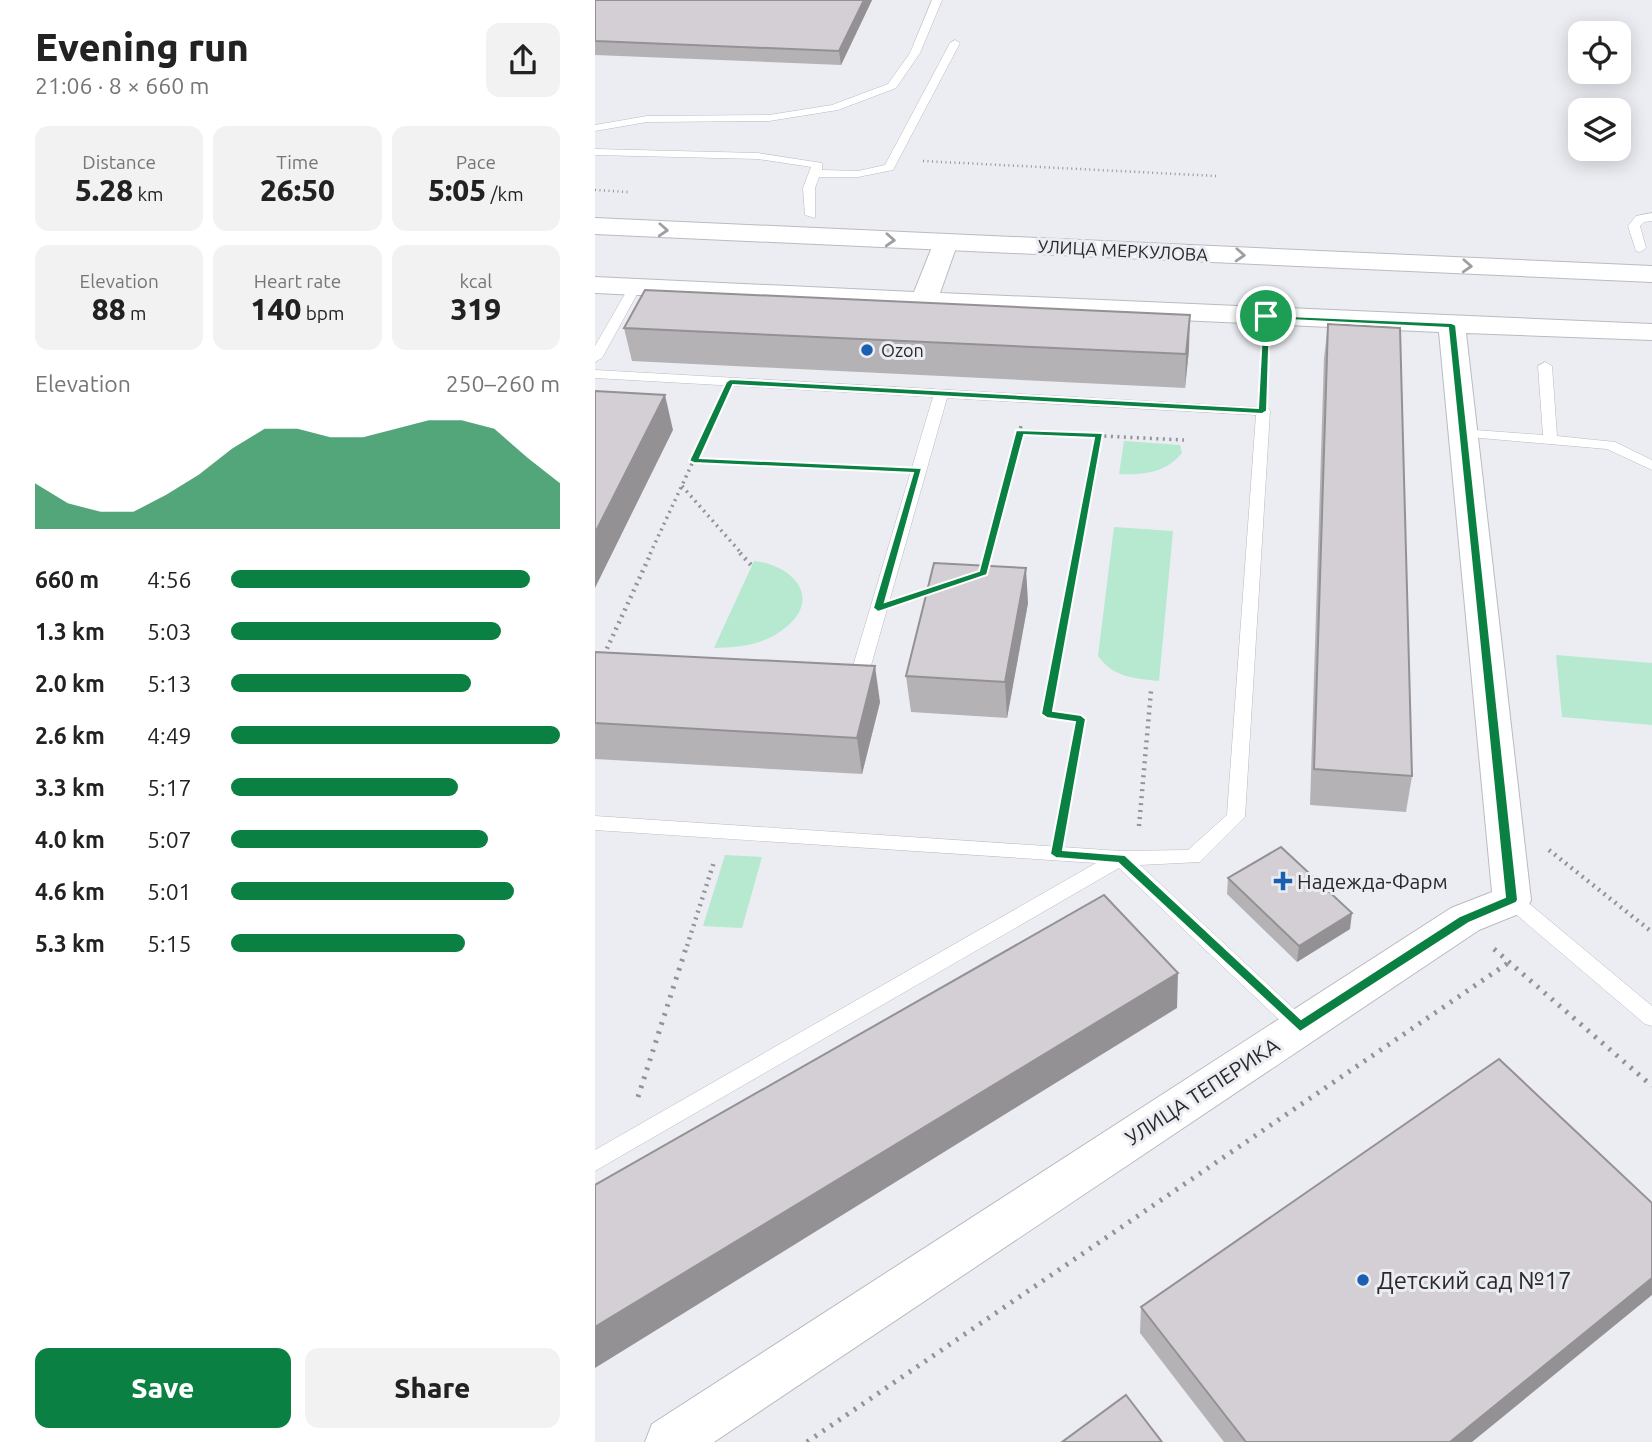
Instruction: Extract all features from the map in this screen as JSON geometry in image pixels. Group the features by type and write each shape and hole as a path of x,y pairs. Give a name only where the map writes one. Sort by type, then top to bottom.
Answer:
{"street":[{"name":"УЛИЦА МЕРКУЛОВА","path":"595,206 1557,244"},
{"name":"УЛИЦА МЕРКУЛОВА","path":"595,226 1652,274"},
{"path":"925,301 946,242"},
{"path":"1613,247 1646,248"},
{"path":"595,285 1652,332"},
{"path":"1452,325 1512,900"},
{"name":"УЛИЦА ТЕПЕРИКА","path":"670,1442 1465,919 1512,900"}],"lane":[{"path":"595,128 647,119 769,118 834,108 892,86 915,53 937,0"},
{"path":"814,173 858,174 889,168 955,43"},
{"path":"595,152 758,156 818,165 809,188 811,215"},
{"path":"1646,248 1634,226 1640,219 1652,217"},
{"path":"595,358 635,287"},
{"path":"1545,366 1550,439"},
{"path":"595,374 1262,411 1236,817 1193,857 1129,858 1056,854 595,822"},
{"path":"859,676 941,394"},
{"path":"1462,433 1610,445 1652,466"},
{"path":"1129,858 1300,1027"},
{"path":"595,1161 1129,858"},
{"path":"1512,900 1652,1018"}],"path":[{"path":"893,160 1216,176"},
{"path":"595,190 628,192"},
{"path":"1262,411 1266,316"},
{"path":"604,655 730,382"},
{"path":"983,573 1028,398"},
{"path":"1020,432 1184,440"},
{"path":"1056,854 1081,719 1047,714 1099,435"},
{"path":"694,461 918,470"},
{"path":"682,486 752,566"},
{"path":"595,654 617,656"},
{"path":"1129,858 1151,691"},
{"path":"622,1146 724,831"},
{"path":"1540,843 1652,932"},
{"path":"1465,919 1508,963 1652,1086"},
{"path":"807,1442 1508,963"}],"green space":[{"path":"1124,441 1180,445 1182,453 1161,469 1137,474 1119,474"},
{"path":"1114,527 1173,531 1159,681 1118,673 1098,656"},
{"path":"754,561 769,564 792,577 802,597 801,608 794,620 766,640 741,646 714,648"},
{"path":"1556,655 1652,663 1652,725 1562,717"},
{"path":"725,855 762,857 742,928 703,926"}],"building":[{"path":"595,0 864,0 839,51 595,41"},
{"path":"645,290 1190,315 1186,354 624,328"},
{"path":"1328,324 1400,328 1412,776 1314,769"},
{"path":"595,391 665,395 595,533"},
{"path":"934,563 1026,568 1005,682 906,676"},
{"path":"595,652 875,666 857,738 595,723"},
{"path":"1281,847 1352,913 1299,946 1228,878"},
{"path":"1104,895 1178,973 595,1327 595,1185"},
{"path":"1499,1059 1652,1203 1652,1278 1450,1442 1246,1442 1141,1307"},
{"path":"1126,1395 1162,1442 1062,1442"}],"place":[{"name":"Ozon","path":"867,350"},
{"name":"Надежда-Фарм","path":"1283,881"},
{"name":"Детский сад №17","path":"1363,1280"}],"route":[{"path":"1266,316 1452,325 1512,900 1465,919 1300,1027 1121,858 1056,854 1081,719 1047,714 1099,435 1020,432 983,573 878,608 918,470 694,461 730,382 1262,411 1266,316"}]}
